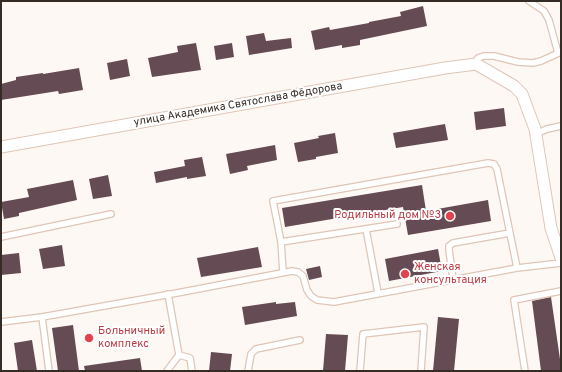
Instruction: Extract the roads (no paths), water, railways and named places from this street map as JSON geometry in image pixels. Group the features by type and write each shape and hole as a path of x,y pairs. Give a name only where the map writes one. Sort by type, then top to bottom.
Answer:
{"street":[{"path":"476,64 514,86 522,94 531,116 536,134 551,228 561,258"},
{"name":"улица Академика Святослава Фёдорова","path":"1,147 445,68 476,64"}],"lane":[{"path":"476,64 478,58 484,56 494,56 518,62 533,63 560,53 547,16 544,11 529,1"},
{"path":"536,134 547,129 561,126"},
{"path":"282,272 281,242 273,202 488,163 494,164 498,169 517,268"},
{"path":"1,237 111,214"},
{"path":"281,242 397,224"},
{"path":"366,230 378,293"},
{"path":"453,279 449,246 453,243 510,233"},
{"path":"1,322 42,317 282,272 298,272 303,276 307,290 311,296 317,300 334,302 517,268 561,263"},
{"path":"525,371 514,300 561,291"},
{"path":"167,371 179,355 168,294"},
{"path":"42,317 50,371"},
{"path":"360,371 363,334 424,327 421,371"},
{"path":"248,371 251,354 256,349 300,340"},
{"path":"179,355 190,358 192,371"}],"place":[{"name":"Родильный дом №3","path":"450,216"},
{"name":"Женская консультация","path":"405,274"},
{"name":"Больничный комплекс","path":"89,338"}]}
